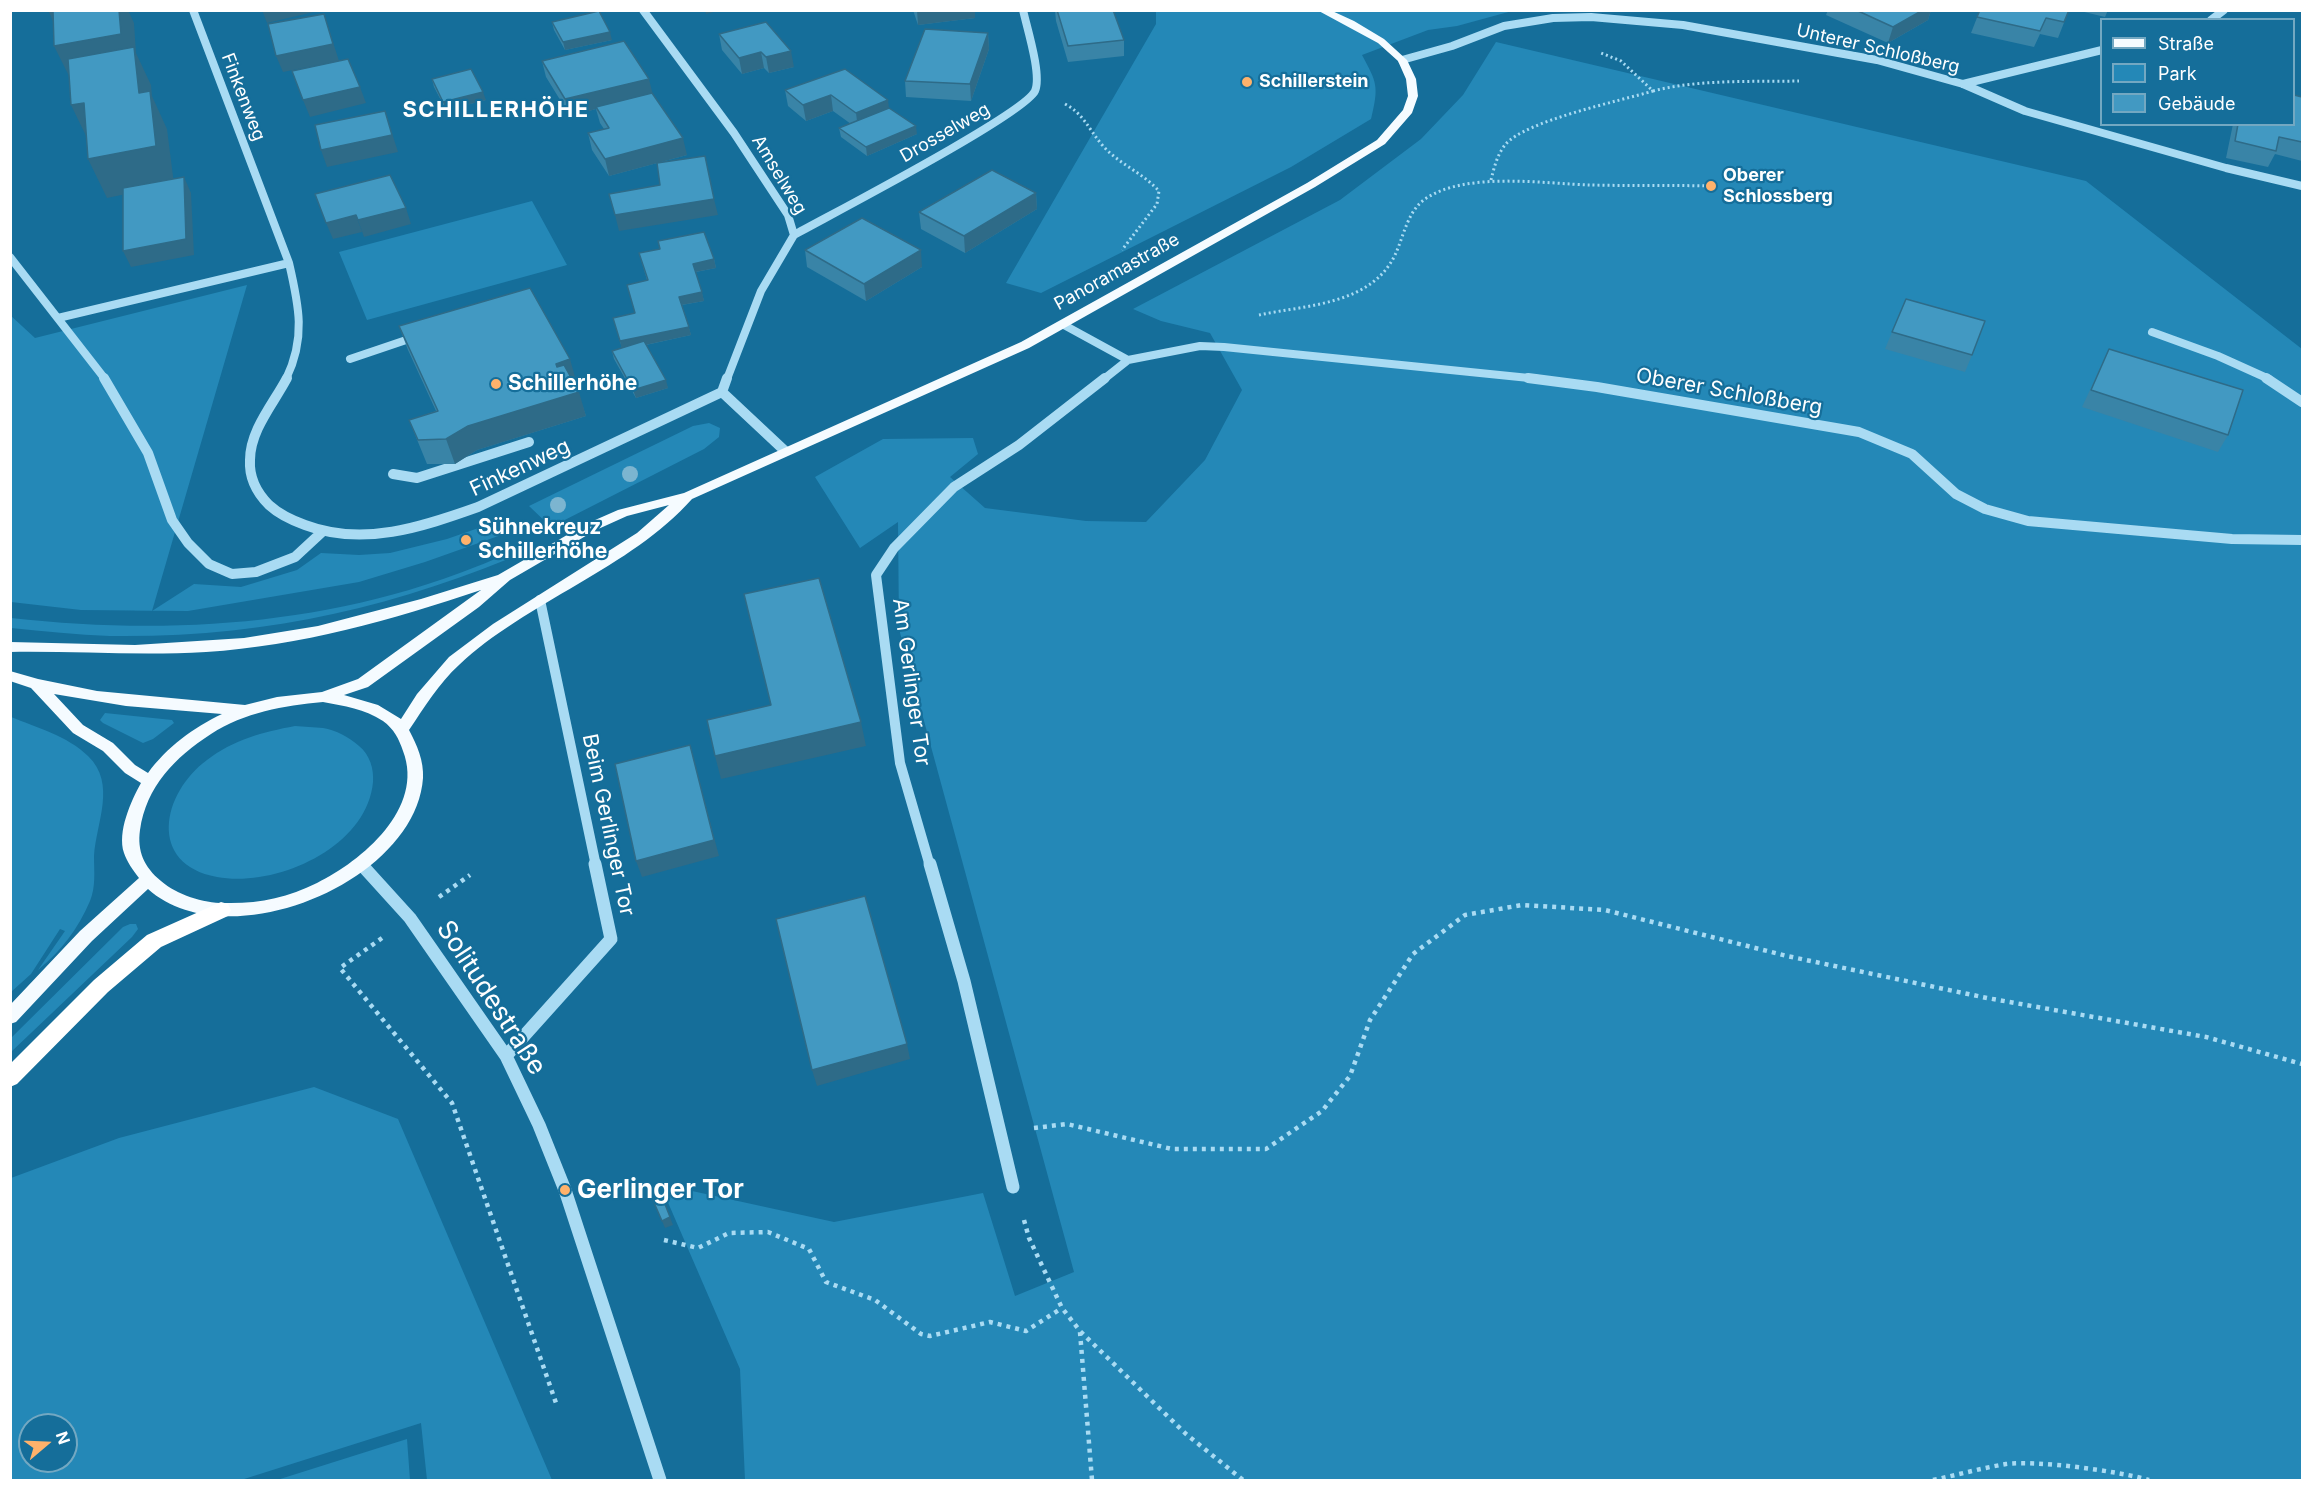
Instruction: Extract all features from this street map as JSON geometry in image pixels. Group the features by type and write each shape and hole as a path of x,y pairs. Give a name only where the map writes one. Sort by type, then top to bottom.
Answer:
{"highway":[{"path":"10,1078 101,986 154,941 221,910"}],"main road":[{"name":"Panoramastraße","path":"323,697 363,683 474,604 505,578 591,527 623,513 688,496 1025,345 1340,169 1381,142 1408,111 1413,96 1412,79 1402,60 1381,41 1351,23 1321,10"},
{"name":"Panoramastraße","path":"402,729 422,698 454,661 540,600 642,536 688,496"},
{"path":"10,647 126,650 210,646 263,639 366,621 418,607 505,578"},
{"path":"10,676 37,685 124,700 246,711"},
{"path":"37,685 78,729 108,747 130,769 149,781"},
{"path":"323,697 359,703 388,717 402,729 417,767 412,800 393,834 361,864 329,885 294,899 257,908 221,910 177,901 147,880 131,850 132,816 149,781 175,752 208,728 246,711 285,700 323,697"},
{"path":"10,1017 86,936 147,880"}],"street":[{"name":"Finkenweg","path":"193,10 289,262 298,300 298,347 280,392 255,434 249,457 252,478 263,498 279,514 299,525 322,532 369,535 398,531 453,518 495,501 722,392"},
{"name":"Amselweg","path":"642,10 734,133 788,214 794,235 772,270 752,310 722,392"},
{"path":"1023,10 1036,68 1035,90"},
{"name":"Unterer Schloßberg","path":"1402,60 1452,46 1504,26 1553,18 1591,17 1683,25 1877,60 1962,84 2025,111 2226,168 2302,186"},
{"path":"1962,84 2100,50"},
{"name":"Drosselweg","path":"794,235 986,128 1025,102 1035,90"},
{"path":"10,256 99,369 148,453 172,520 188,543 209,564 232,574 256,572 295,557 322,532"},
{"path":"58,318 289,262"},
{"path":"1064,325 1128,360"},
{"path":"2152,332 2218,356 2269,379 2302,402"},
{"path":"350,358 427,334"},
{"name":"Oberer Schloßberg","path":"1128,360 1200,346 1224,347 1487,372 1597,387 1859,432 1912,454 1956,494 1986,509 2028,521 2232,539 2302,540"},
{"name":"Am Gerlinger Tor","path":"1013,1187 964,981 900,763 876,575 894,548 954,487 1019,445 1128,360"},
{"path":"722,392 785,451"},
{"path":"393,474 417,478 530,442"},
{"name":"Beim Gerlinger Tor","path":"506,1056 544,1010 611,939 540,600"},
{"name":"Solitudestraße","path":"361,864 410,918 506,1056 539,1125 566,1190 660,1480"}],"path":[{"path":"1601,53 1621,61 1653,91"},
{"path":"1491,180 1498,153 1523,131 1537,125 1672,86 1802,80"},
{"path":"1035,90 1081,112 1105,149 1159,191 1157,204 1120,252 1155,273"},
{"path":"1251,317 1283,309 1318,306 1373,284 1394,258 1405,227 1424,200 1459,186 1491,180 1588,185 1711,186"},
{"path":"470,875 340,968 452,1103 556,1403"},
{"path":"1000,1133 1067,1124 1172,1149 1266,1149 1322,1111 1350,1076 1371,1020 1413,954 1465,915 1522,904 1605,910 1787,956 1987,998 2206,1037 2302,1064"},
{"path":"1013,1187 1029,1238 1062,1308 1080,1331 1186,1434 1243,1480"},
{"path":"664,1240 698,1248 729,1233 768,1232 809,1249 826,1282 875,1300 921,1334 930,1336 990,1322 1026,1331 1062,1308"},
{"path":"1080,1331 1092,1480"},
{"path":"1933,1480 2008,1464 2059,1466 2136,1476 2149,1480"}],"green space":[{"path":"1156,11 1512,11 1457,26 1428,30 1362,55 1374,79 1376,92 1371,119 1291,167 1041,293 1006,283 1156,24"},
{"path":"1496,42 2086,181 2302,349 2302,1480 745,1480 740,1369 660,1184 834,1222 983,1193 1015,1296 1074,1272 899,629 898,522 860,548 815,477 883,439 973,438 978,454 950,477 985,508 1086,521 1146,522 1205,460 1242,390 1210,333 1161,321 1133,309 1340,200 1421,139 1463,95"},
{"path":"532,201 567,265 367,320 339,252"},
{"path":"247,285 152,611 81,610 11,602 10,315 35,338"},
{"path":"709,423 720,428 719,437 704,449 551,527 529,506 693,426"},
{"path":"490,524 504,534 359,582 188,611 153,611 194,584 241,587 297,570 321,553 359,555 390,553 447,539"},
{"path":"525,547 535,548 431,587 379,603 276,625 222,632 110,636 11,628 11,618 61,623 162,626 261,620 311,613 409,590 461,573"},
{"path":"105,713 172,720 174,723 153,739 143,743 103,723 100,720"},
{"path":"11,717 71,743 88,756 97,767 101,779 103,804 94,856 94,884 90,901 80,921 61,947 38,970 65,931 60,929 31,974 11,992"},
{"path":"295,726 323,728 337,732 355,743 369,758 373,782 367,805 354,826 336,844 314,858 290,869 265,876 240,879 217,877 195,870 180,858 171,843 169,826 172,808 180,790 207,760 227,747 260,734"},
{"path":"136,924 138,929 132,937 11,1052 11,1038 123,927"},
{"path":"314,1087 398,1119 552,1480 427,1480 421,1423 241,1480 11,1480 11,1178 119,1138"},
{"path":"407,1439 410,1480 277,1480"}],"building":[{"path":"53,10 119,10 121,34 54,46"},
{"path":"1057,10 1113,10 1124,40 1068,46"},
{"path":"1856,10 1923,10 1893,27"},
{"path":"1980,10 2069,10 2064,22 2046,18 2040,31 1977,17"},
{"path":"599,11 610,32 563,42 552,22"},
{"path":"324,14 333,44 276,56 268,24"},
{"path":"766,22 791,51 766,57 761,52 739,58 719,34"},
{"path":"925,29 988,33 970,84 905,81"},
{"path":"624,41 649,79 565,99 542,61"},
{"path":"134,47 139,93 150,91 156,146 88,159 84,103 71,105 68,59"},
{"path":"348,59 360,87 303,100 292,71"},
{"path":"471,69 483,92 443,102 432,79"},
{"path":"845,69 888,100 856,113 831,95 803,105 785,90"},
{"path":"652,93 683,138 605,159 588,133 609,128 596,107"},
{"path":"2295,95 2302,97 2302,142 2279,137 2276,151 2235,141 2238,126 2295,126"},
{"path":"889,108 916,126 866,147 839,128"},
{"path":"385,111 392,135 321,150 315,125"},
{"path":"705,156 714,199 615,215 609,194 660,185 657,163"},
{"path":"992,170 1036,193 964,236 919,212"},
{"path":"390,175 406,208 358,220 356,215 326,223 315,194"},
{"path":"184,177 186,239 123,251 123,188"},
{"path":"862,218 921,250 864,284 805,250"},
{"path":"704,232 714,259 693,264 702,292 679,297 689,327 620,341 613,318 635,313 627,285 648,280 639,253 660,249 658,241"},
{"path":"530,288 570,359 556,364 557,367 564,365 579,392 468,426 446,439 418,440 409,420 438,411 399,326"},
{"path":"1906,299 1985,321 1972,355 1892,332"},
{"path":"644,341 666,380 633,390 612,351"},
{"path":"2109,349 2243,390 2228,435 2091,390"},
{"path":"819,578 861,722 715,756 707,720 771,705 744,594"},
{"path":"690,745 714,840 636,861 615,764"},
{"path":"865,896 907,1044 812,1070 776,919"},
{"path":"661,1194 670,1217 662,1221 652,1198"}],"place":[{"name":"Schillerstein","path":"1247,82"},
{"name":"Oberer Schlossberg","path":"1711,186"},
{"name":"Schillerhöhe","path":"496,384"},
{"name":"Sühnekreuz Schillerhöhe","path":"466,540"},
{"name":"Gerlinger Tor","path":"565,1190"}],"district":[{"name":"SCHILLERHÖHE","path":"496,110"}]}
